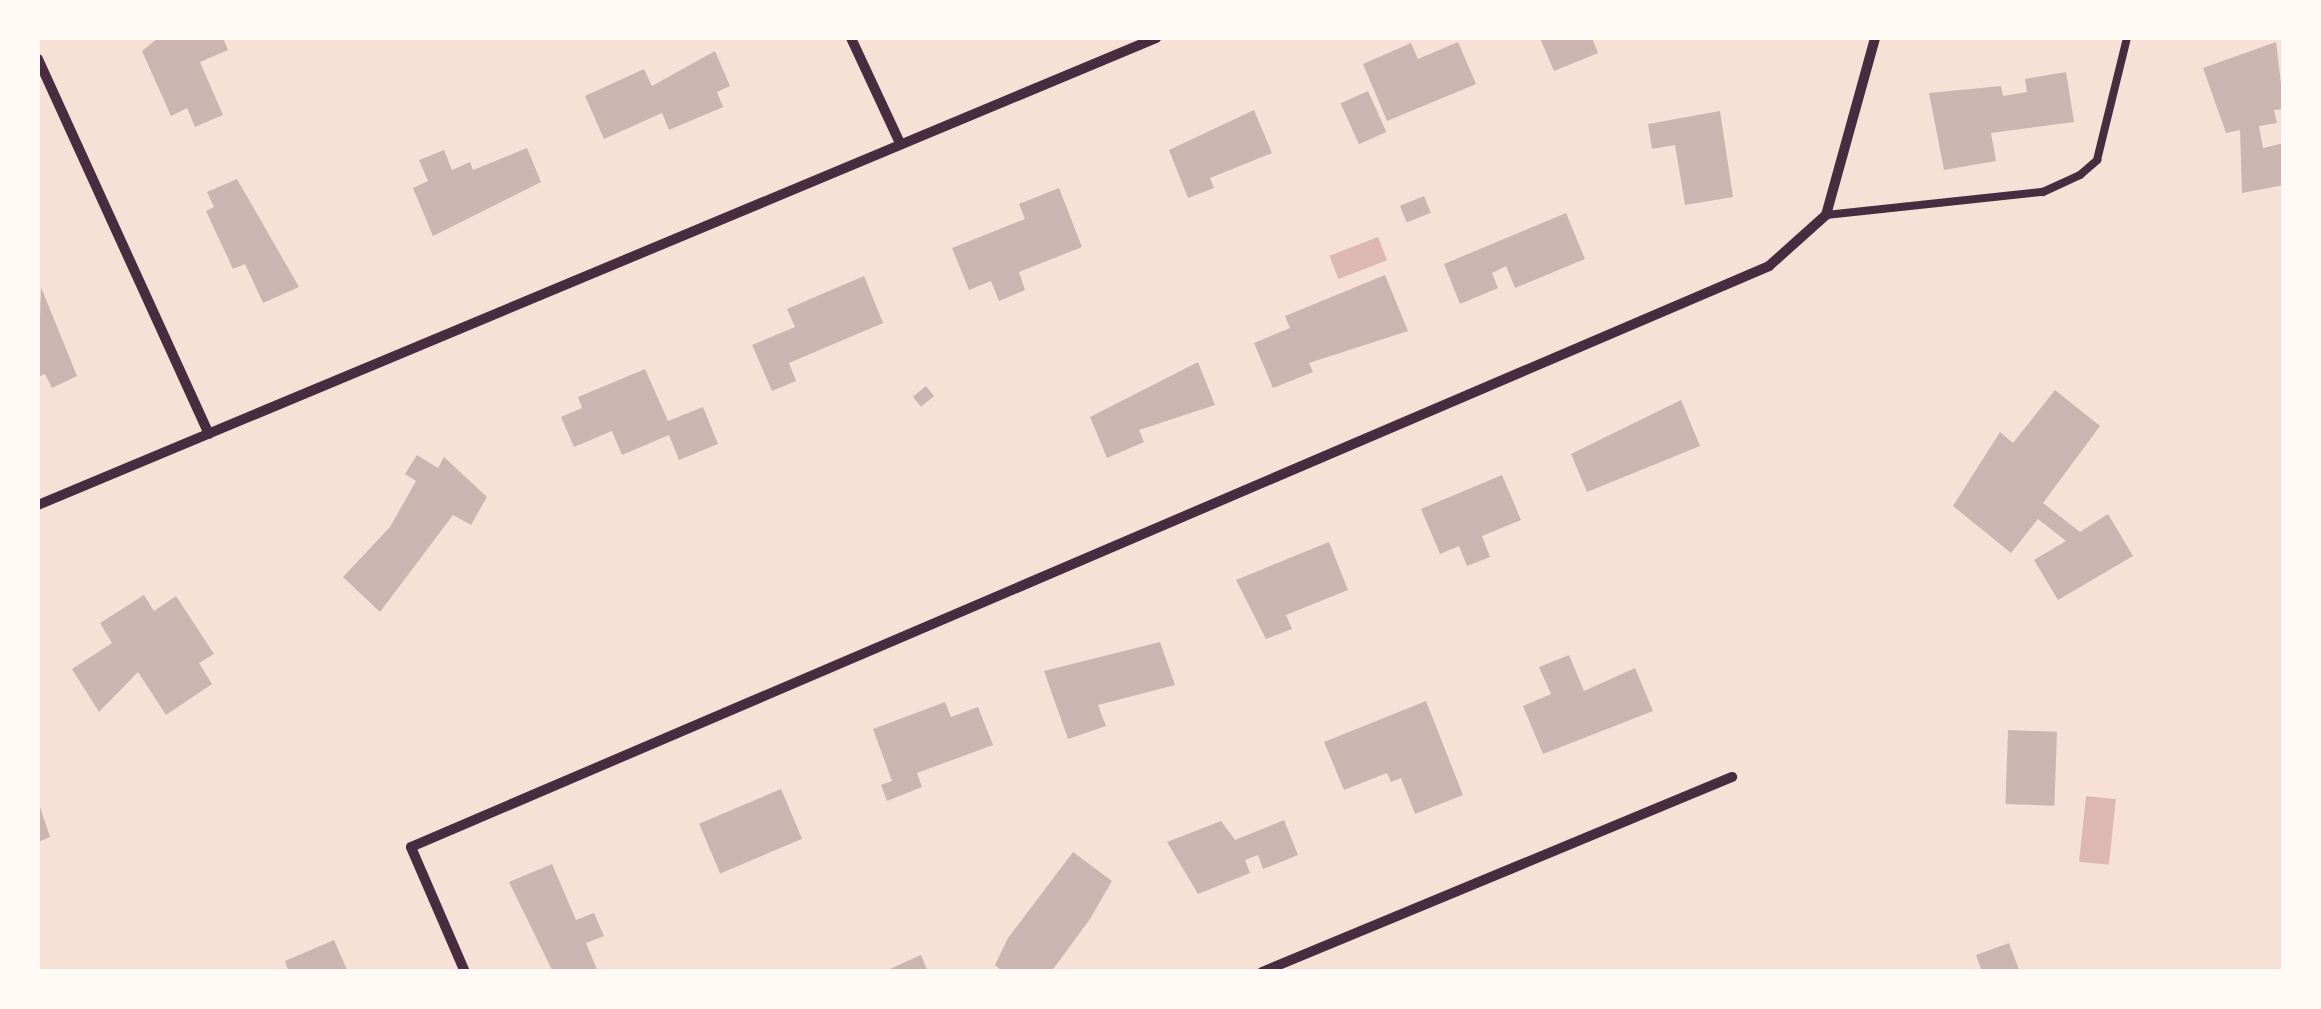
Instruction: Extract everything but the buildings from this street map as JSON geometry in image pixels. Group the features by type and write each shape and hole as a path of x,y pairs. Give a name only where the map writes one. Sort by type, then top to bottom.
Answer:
{"street":[{"path":"850,38 900,143"},
{"path":"38,504 1156,38"},
{"path":"465,972 411,847 1730,286 1804,243 1826,215 1876,38"},
{"path":"38,58 209,434"},
{"path":"1262,972 1732,777"}],"lane":[{"path":"1826,215 2043,192 2080,175 2097,160 2127,38"}],"shaded area":[{"path":"1378,237 1387,260 1338,279 1329,256"},
{"path":"2086,796 2116,799 2109,865 2079,862"}]}
